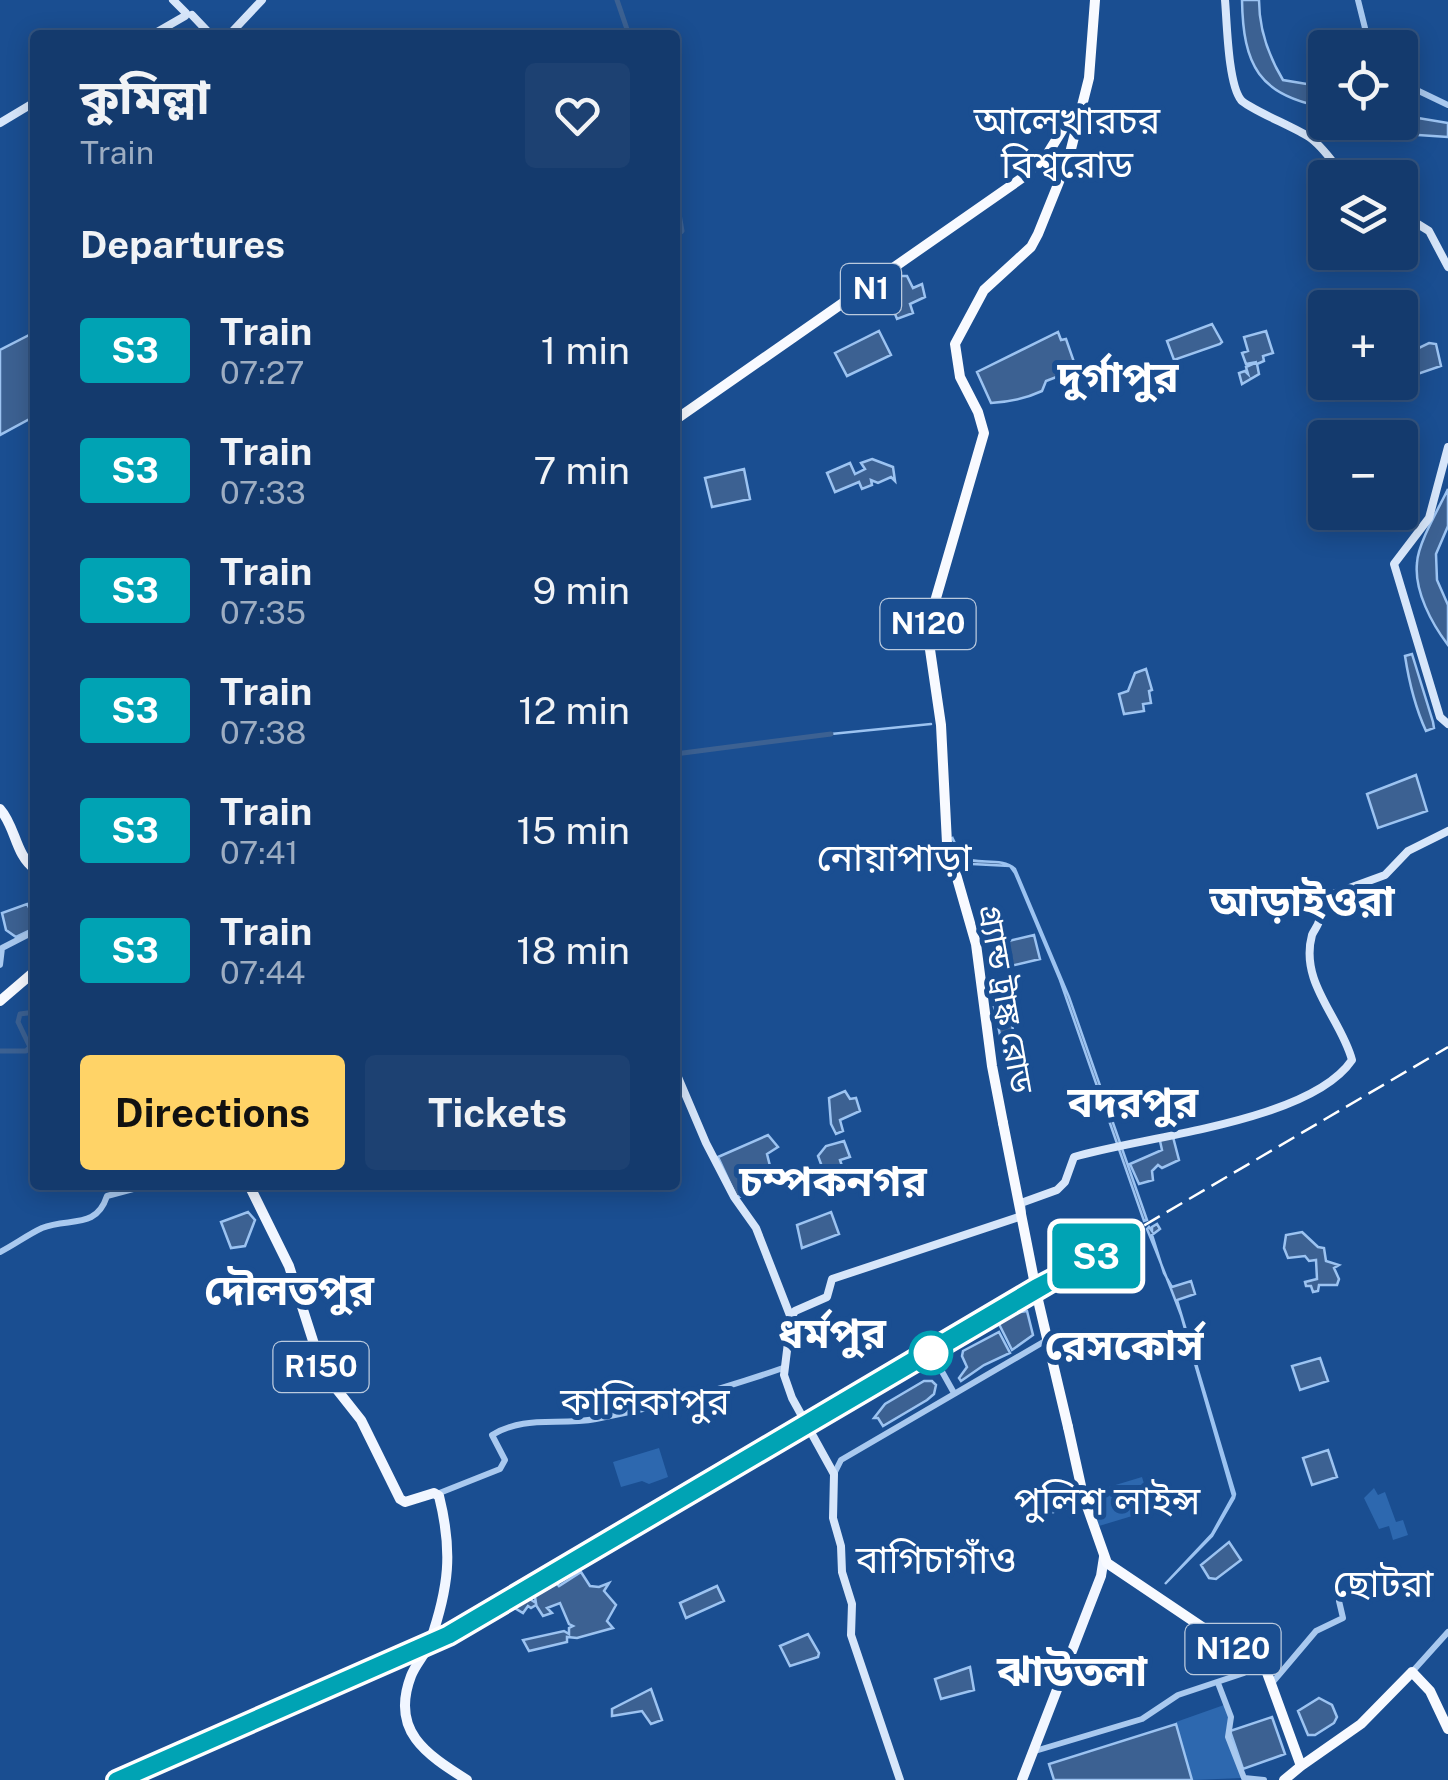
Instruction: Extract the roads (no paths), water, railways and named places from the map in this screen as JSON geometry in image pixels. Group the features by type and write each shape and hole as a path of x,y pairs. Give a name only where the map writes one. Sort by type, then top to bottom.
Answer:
{"highway":[{"name":"N1","path":"1076,122 1091,68 1092,0"},
{"name":"N1","path":"680,420 1064,148 1083,80 1092,0"},
{"name":"গ্র্যান্ড ট্রাঙ্ক রোড","path":"1076,122 1035,240 984,290 955,344 960,377 984,432 927,629 941,725 946,843 976,944 1000,1107 1038,1300 1083,1495 1105,1565"},
{"path":"1064,148 1076,122"},
{"path":"0,998 30,973"},
{"name":"N120","path":"1105,1565 1264,1668 1301,1766"},
{"path":"1284,1780 1360,1724 1412,1672 1430,1691 1448,1728"}],"main road":[{"path":"173,0 204,30"},
{"path":"236,30 265,0"},
{"path":"1225,0 1230,55 1240,99 1311,138 1330,160"},
{"path":"164,30 188,16"},
{"path":"0,125 30,107"},
{"path":"1418,224 1429,231 1448,267"},
{"path":"1448,447 1429,518 1394,564 1440,717 1448,724"},
{"path":"0,809 30,863"},
{"path":"900,1780 852,1634 852,1604 833,1518 833,1461 792,1398 783,1368 795,1311 827,1296 832,1279 1019,1218 1023,1215 1021,1203 1061,1186 1073,1158 1257,1114 1299,1100 1348,1066 1352,1060 1350,1053 1339,1025 1318,995 1312,962 1319,902 1386,875 1408,850 1448,830"},
{"path":"680,1082 734,1198 756,1228 791,1318"},
{"name":"R150","path":"251,1190 289,1266 324,1372 361,1420 400,1499 405,1502 437,1494"},
{"path":"437,1494 446,1527 449,1567 430,1643 414,1668 405,1693 405,1711 415,1739 425,1752 467,1780"},
{"path":"1022,1780 1105,1565"}],"street":[{"path":"1358,0 1366,30"},
{"path":"1418,91 1448,105"},
{"path":"0,965 2,948 30,934"},
{"path":"1000,1107 1069,1431"},
{"path":"1000,1107 1045,1341 1069,1431"},
{"path":"0,1252 43,1228 87,1220 102,1210 107,1196 129,1190"},
{"path":"833,1461 1045,1341"},
{"path":"437,1494 486,1477 505,1462 492,1435 512,1424 595,1419 783,1368"},
{"path":"940,1368 954,1393"},
{"path":"1272,1682 1316,1630 1343,1618 1340,1601"},
{"path":"1412,1672 1448,1632"},
{"path":"1034,1751 1142,1719 1178,1695 1244,1672 1244,1657"},
{"path":"1218,1683 1231,1717 1228,1737 1244,1778 1264,1780"}],"waterway":[{"path":"617,0 627,30"},
{"path":"680,220 680,233"},
{"path":"831,734 931,724"},
{"path":"680,753 831,734"},
{"path":"30,1013 20,1014 18,1022 30,1047"},
{"path":"0,1051 26,1051 30,1047"}],"railway":[{"path":"116,1780 448,1634 1448,1047"}],"train":[{"name":"S3","path":"116,1780 448,1634 1036,1287 1098,1255 449,1636 121,1780"}],"district":[{"name":"আলেখারচর বিশ্বরোড","path":"1067,143"},
{"name":"দুর্গাপুর","path":"1118,377"},
{"name":"নোয়াপাড়া","path":"894,858"},
{"name":"আড়াইওরা","path":"1302,901"},
{"name":"বদরপুর","path":"1133,1102"},
{"name":"চম্পকনগর","path":"833,1181"},
{"name":"দৌলতপুর","path":"289,1290"},
{"name":"ধর্মপুর","path":"832,1333"},
{"name":"রেসকোর্স","path":"1124,1345"},
{"name":"কালিকাপুর","path":"645,1402"},
{"name":"পুলিশ লাইন্স","path":"1107,1501"},
{"name":"বাগিচাগাঁও","path":"936,1560"},
{"name":"ছোটরা","path":"1383,1584"},
{"name":"ঝাউতলা","path":"1072,1671"}]}
